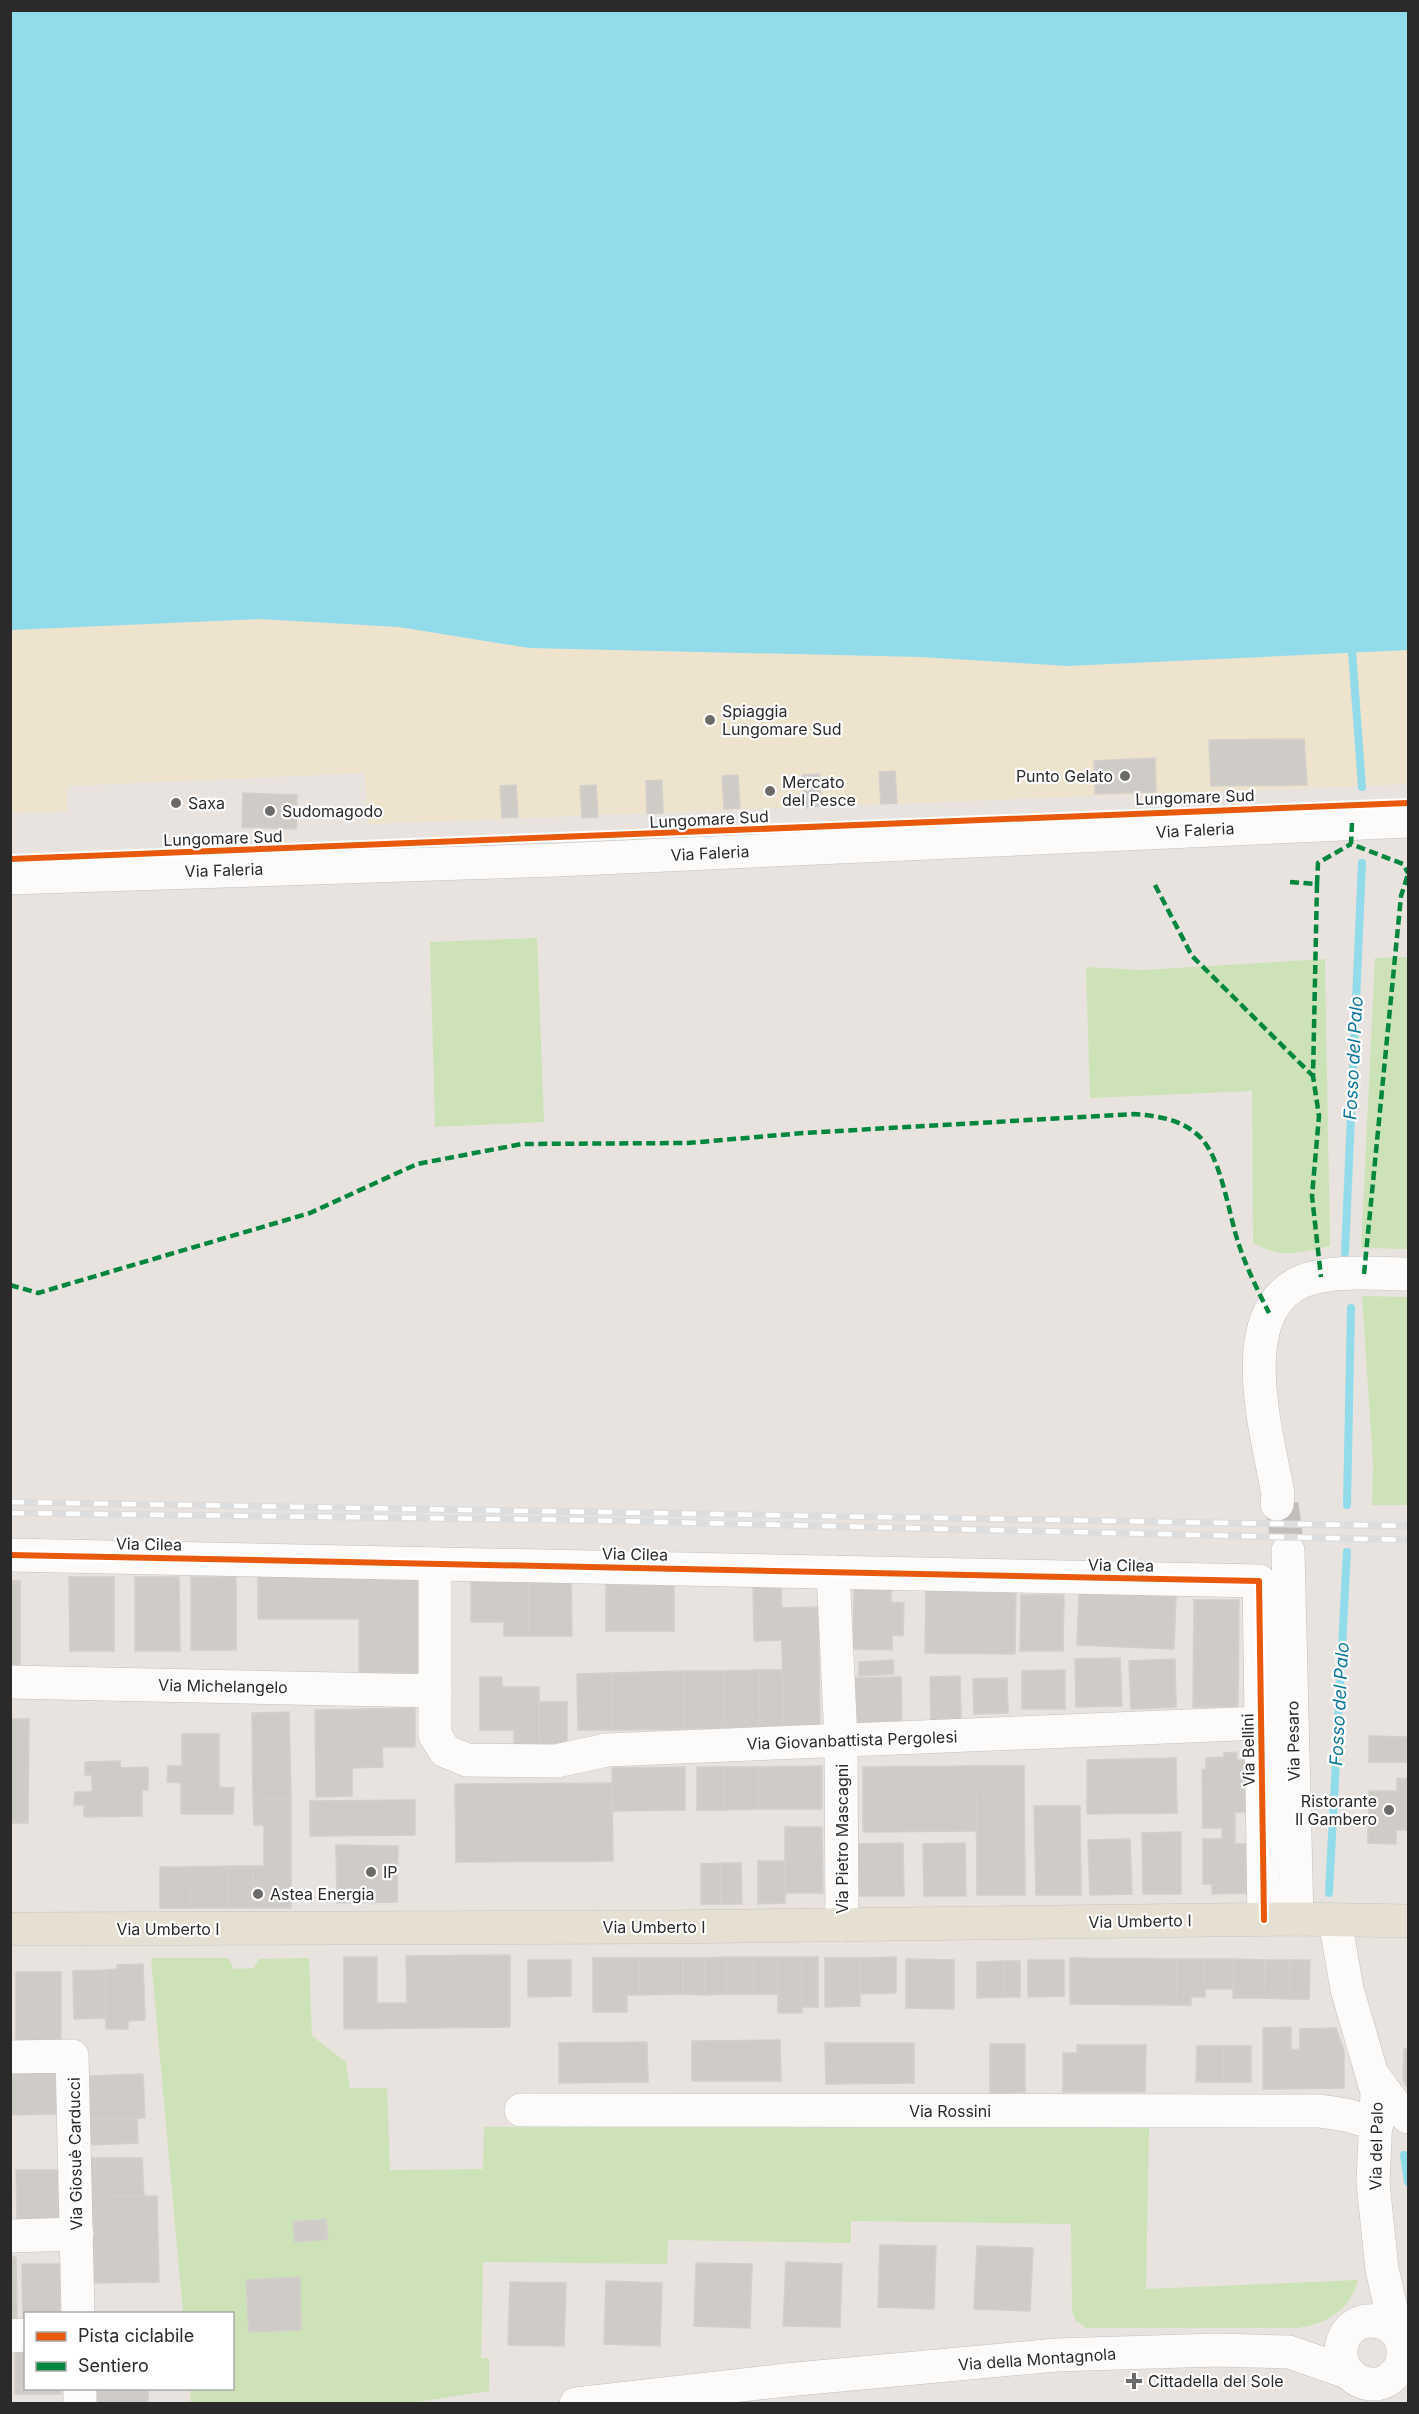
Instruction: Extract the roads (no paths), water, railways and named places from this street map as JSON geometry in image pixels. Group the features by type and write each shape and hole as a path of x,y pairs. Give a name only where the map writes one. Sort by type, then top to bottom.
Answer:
{"main road":[{"name":"Via Umberto I","path":"10,1929 842,1925 1297,1919 1408,1921"}],"street":[{"name":"Via Faleria","path":"10,878 568,860 1408,821"},
{"path":"1279,1501 1258,1359 1261,1335 1269,1313 1286,1292 1302,1281 1332,1276 1408,1274"},
{"name":"Via Cilea","path":"10,1555 1259,1581"},
{"name":"Via Pesaro","path":"1286,1555 1297,1919"},
{"path":"435,1564 435,1691"},
{"name":"Via Pietro Mascagni","path":"833,1572 841,1740 842,1925"},
{"name":"Via Bellini","path":"1259,1581 1264,1920"},
{"name":"Via Michelangelo","path":"10,1682 435,1691"},
{"name":"Via Giovanbattista Pergolesi","path":"435,1691 435,1735 445,1751 467,1760 556,1761 607,1750 1261,1723"},
{"name":"Via del Palo","path":"1335,1920 1347,1989 1375,2078 1377,2124 1373,2183 1382,2269 1391,2366 1341,2351 1353,2328 1374,2302 1382,2269"},
{"name":"Via Giosuè Carducci","path":"10,2057 72,2056 78,2312"},
{"path":"1375,2078 1397,2108 1408,2117"},
{"name":"Via Rossini","path":"521,2110 1320,2111 1346,2115 1377,2124"},
{"path":"10,2235 76,2234"},
{"path":"1353,2328 1378,2321 1391,2366"},
{"name":"Via della Montagnola","path":"1290,2352 1353,2328"},
{"name":"Via della Montagnola","path":"576,2403 786,2392 1056,2355 1216,2350 1290,2352 1391,2366"}],"water":[{"path":"11,10 1408,11 1408,650 1068,666 921,657 529,648 399,627 259,619 11,630"}],"waterway":[{"name":"Fosso del Palo","path":"1352,651 1362,787"},
{"name":"Fosso del Palo","path":"1345,1253 1362,863"},
{"name":"Fosso del Palo","path":"1347,1505 1351,1308"},
{"name":"Fosso del Palo","path":"1329,1893 1347,1552"},
{"name":"Fosso del Palo","path":"1404,2155 1408,2182"}],"tunnel":[{"path":"1282,1504 1288,1551"}],"railway":[{"path":"10,1502 1408,1526"},
{"path":"10,1513 574,1520 1408,1540"}],"place":[{"name":"Spiaggia Lungomare Sud","path":"710,720"},
{"name":"Punto Gelato","path":"1125,776"},
{"name":"Mercato del Pesce","path":"770,791"},
{"name":"Saxa","path":"176,803"},
{"name":"Sudomagodo","path":"270,811"},
{"name":"Ristorante Il Gambero","path":"1389,1810"},
{"name":"IP","path":"371,1872"},
{"name":"Astea Energia","path":"258,1894"},
{"name":"Cittadella del Sole","path":"1134,2381"}]}
